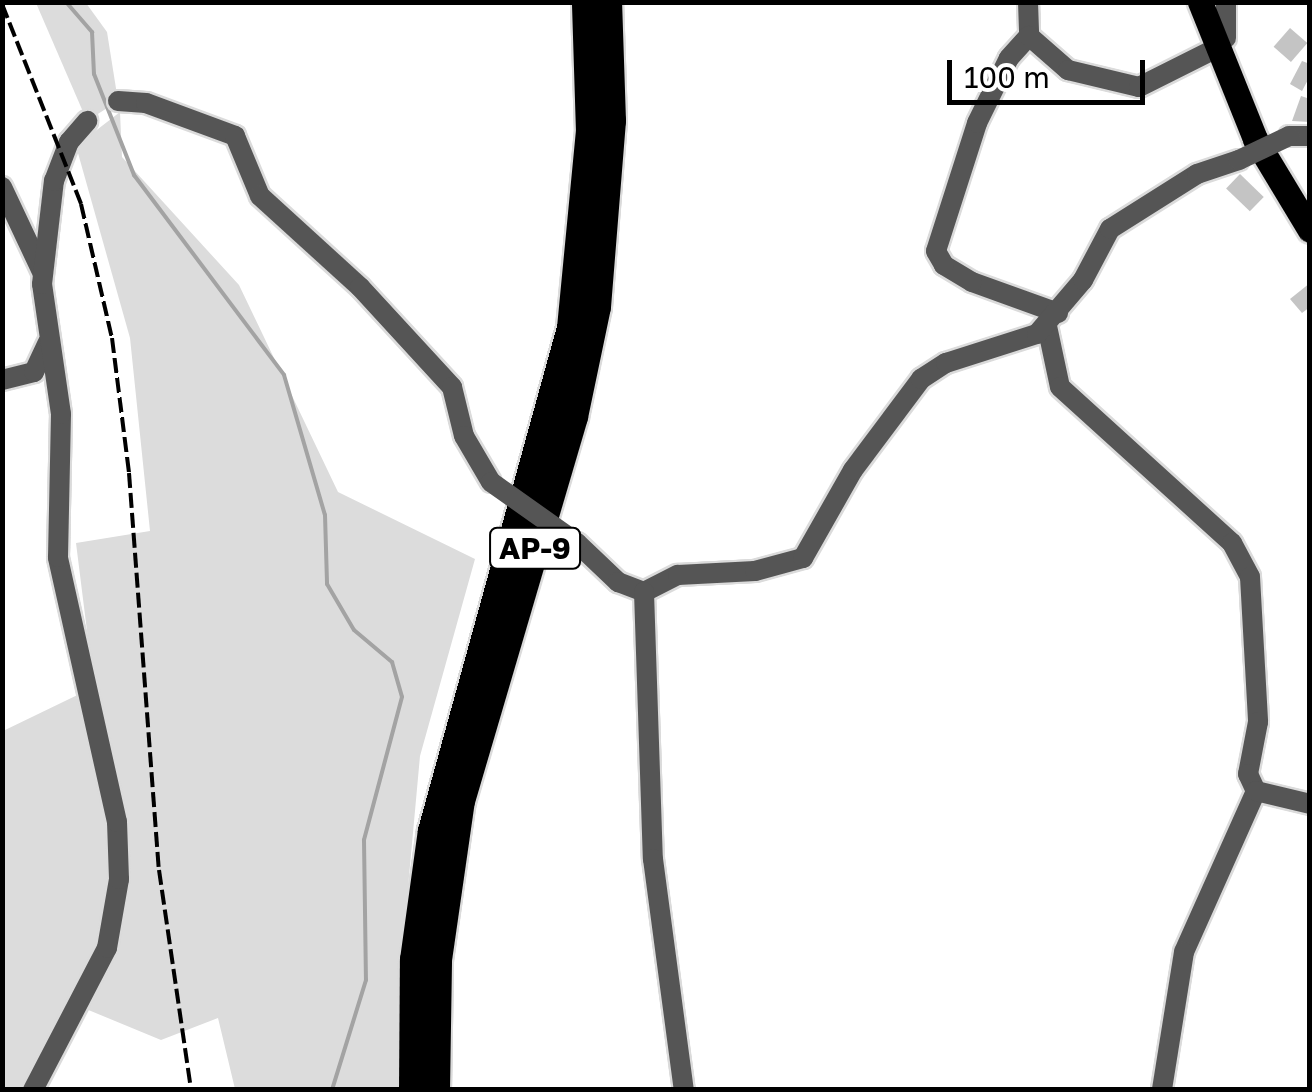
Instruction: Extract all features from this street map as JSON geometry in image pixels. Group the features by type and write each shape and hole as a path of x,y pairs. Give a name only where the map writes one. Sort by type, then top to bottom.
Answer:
{"highway":[{"name":"AP-9","path":"413,1090 414,960 432,832 571,328 589,150 586,2"},
{"name":"AP-9","path":"436,1090 438,960 461,801 574,417 599,293 612,121 608,2"}],"main road":[{"path":"1200,2 1275,151 1310,208"},
{"path":"1214,2 1221,43 1255,139 1310,230"}],"street":[{"path":"1028,2 1028,36 1008,58 977,122 936,251 944,264 972,282 1053,320"},
{"path":"1028,36 1068,70 1139,87 1221,43 1226,2"},
{"path":"118,101 146,103 235,136 260,196 360,287 452,387 464,436 491,482 577,542 618,582 644,592 678,575 755,571 803,558 814,549 852,470 921,379 946,362 1053,320 1110,229 1198,174 1299,136"},
{"path":"33,1090 107,948 120,850 58,556 61,414 47,344 43,274 54,182 69,142 88,121"},
{"path":"2,187 43,274"},
{"path":"1053,320 1060,388 1232,544 1250,577 1258,722 1248,774 1256,791 1184,952 1162,1090"},
{"path":"2,380 34,372 47,344"},
{"path":"644,592 652,859 684,1090"},
{"path":"1256,791 1310,804"}],"shaded area":[{"path":"36,3 86,3 107,32 118,101 87,121"},
{"path":"120,112 122,157 239,285 338,492 475,559 420,756 397,1008 400,1089 235,1089 218,1018 161,1040 86,1009 27,1089 3,1090 3,731 94,687 76,543 150,531 130,338 76,146"}],"building":[{"path":"1290,28 1307,43 1291,62 1274,47"},
{"path":"1302,61 1310,64 1310,76 1302,91 1290,84"},
{"path":"1301,96 1310,99 1310,122 1292,121"},
{"path":"1240,174 1264,197 1250,211 1226,188"},
{"path":"1310,283 1310,307 1302,313 1290,299"}],"waterway":[{"path":"66,2 92,32 94,74 134,175 284,375 325,515 327,584 354,630 392,662 402,697 364,840 366,980 332,1090"}],"railway":[{"path":"2,4 81,204 112,338 129,473 159,870 191,1090"}]}
